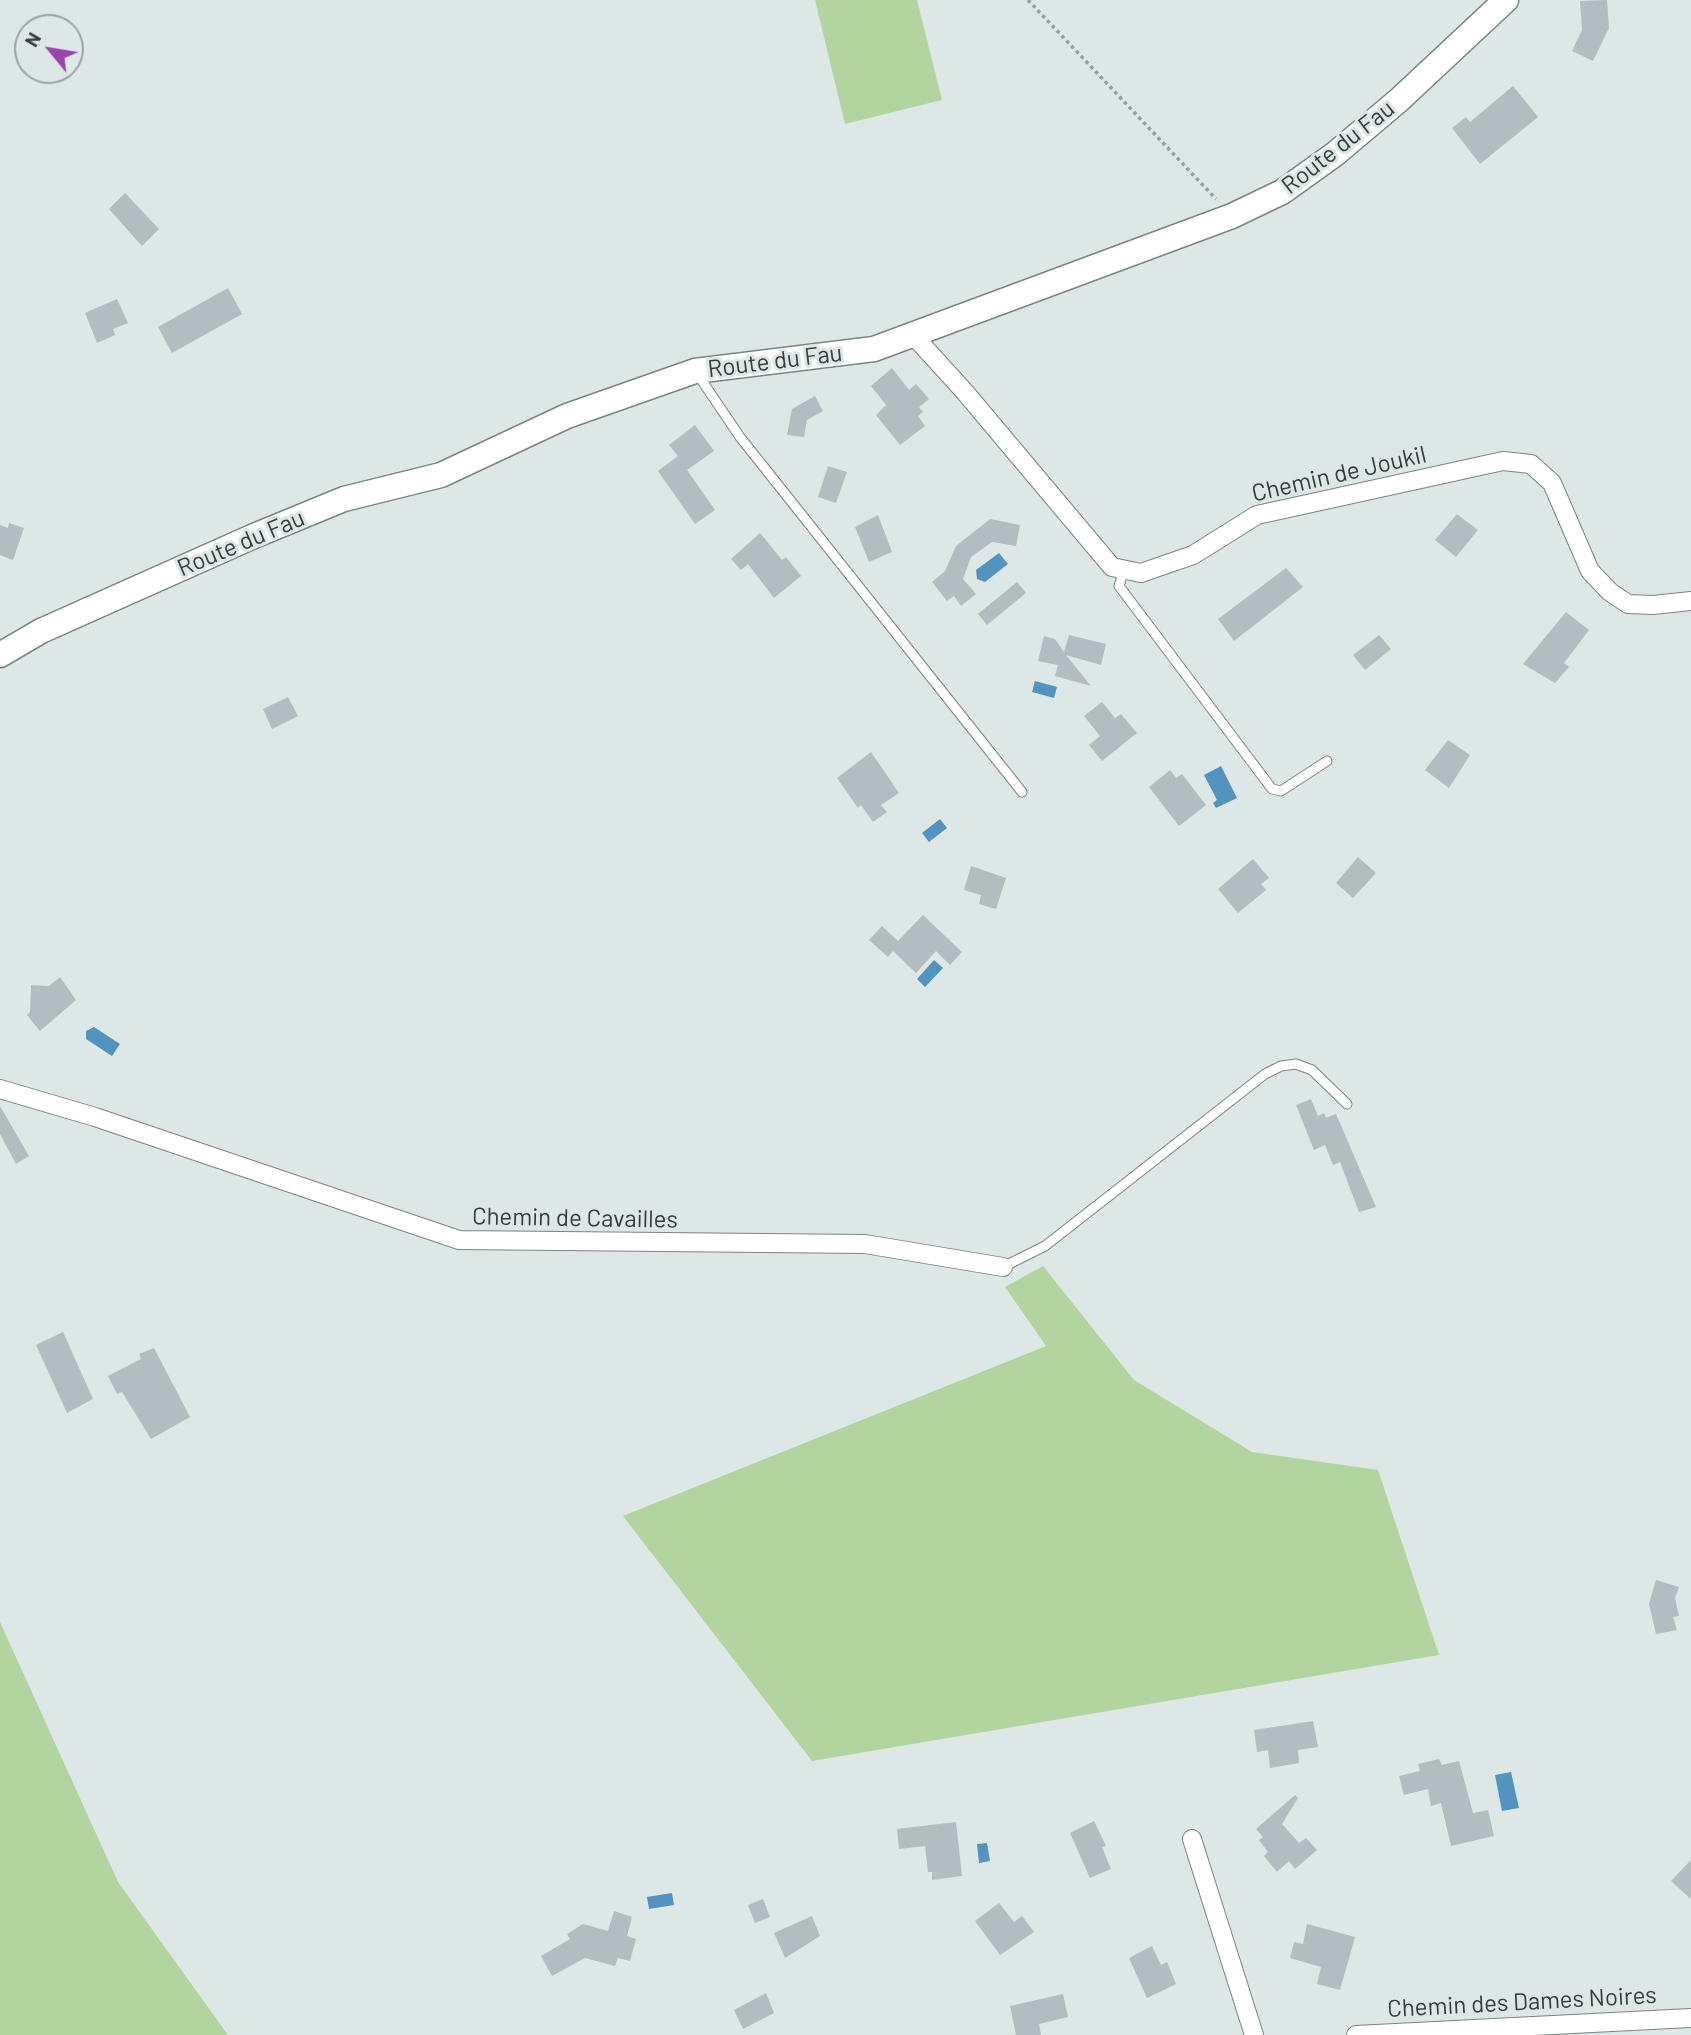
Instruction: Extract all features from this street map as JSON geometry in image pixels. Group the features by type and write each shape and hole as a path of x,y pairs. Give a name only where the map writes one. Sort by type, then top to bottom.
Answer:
{"street":[{"name":"Route du Fau","path":"0,655 41,631 254,536 344,499 441,475 567,416 695,371 874,349 1232,216 1282,192 1335,154 1399,100 1506,0"},
{"path":"913,335 1112,566 1124,569"},
{"name":"Chemin de Joukil","path":"1124,569 1141,573 1193,555 1257,514 1503,461 1531,464 1552,483 1590,571 1609,592 1628,604 1653,606 1691,601"},
{"name":"Chemin de Cavailles","path":"0,1089 108,1121 458,1240 866,1244 1003,1267"},
{"path":"1192,1839 1254,2035"},
{"name":"Chemin des Dames Noires","path":"1356,2035 1634,2028 1691,2018"}],"lane":[{"path":"695,371 740,437 1022,792"},
{"path":"1124,569 1119,586 1272,789 1281,792 1327,761"},
{"path":"1003,1267 1045,1246 1265,1073 1281,1066 1296,1064 1312,1070 1346,1104"}],"path":[{"path":"1028,0 1232,216"}],"green space":[{"path":"815,0 917,0 942,100 845,124"},
{"path":"1043,1266 1134,1380 1252,1452 1378,1470 1439,1655 812,1761 623,1516 1046,1346 1005,1287"},
{"path":"0,1622 118,1882 228,2035 0,2035"}],"water":[{"path":"999,553 1008,564 985,582 977,579 976,570"},
{"path":"1035,681 1057,687 1054,698 1032,692"},
{"path":"1221,766 1237,798 1216,808 1213,803 1217,800 1204,775"},
{"path":"940,819 947,828 929,842 922,833"},
{"path":"934,960 943,968 925,987 917,979"},
{"path":"94,1027 120,1044 112,1056 86,1039 86,1031"},
{"path":"1511,1772 1519,1808 1502,1811 1495,1775"},
{"path":"987,1843 990,1861 979,1863 977,1844"},
{"path":"672,1893 674,1905 649,1909 647,1897"}],"building":[{"path":"1607,0 1609,28 1593,61 1572,51 1582,30 1580,1"},
{"path":"1513,86 1538,117 1480,164 1452,128 1466,117 1470,122"},
{"path":"125,193 159,229 142,246 109,209"},
{"path":"228,288 242,314 172,353 158,327"},
{"path":"117,299 128,323 113,329 115,335 97,343 85,313"},
{"path":"892,368 909,390 916,384 929,399 919,407 923,412 918,416 925,426 900,445 876,415 886,405 871,386"},
{"path":"815,396 823,411 807,420 804,437 787,435 792,409"},
{"path":"695,425 714,451 687,470 715,510 695,524 658,471 678,456 669,445"},
{"path":"828,466 847,472 836,503 818,497"},
{"path":"1457,514 1478,530 1456,557 1435,540"},
{"path":"878,515 892,552 869,562 855,527"},
{"path":"990,519 1020,525 1016,546 992,542 971,557 963,579 976,594 961,606 954,596 947,601 932,582 945,571 956,546"},
{"path":"9,523 24,528 13,560 0,555 0,525 8,528"},
{"path":"760,533 782,560 786,557 801,576 774,598 748,564 741,570 731,559"},
{"path":"1286,568 1303,587 1234,641 1218,619"},
{"path":"1017,582 1026,593 987,625 978,614"},
{"path":"1566,612 1589,630 1564,663 1569,667 1555,683 1523,664"},
{"path":"1069,635 1106,644 1101,665 1066,655 1091,686 1055,676 1058,665 1038,661 1044,636 1055,639 1064,652"},
{"path":"1379,635 1391,649 1365,670 1353,655"},
{"path":"288,697 298,716 272,729 263,709"},
{"path":"1102,702 1115,718 1121,714 1137,733 1102,761 1089,745 1100,736 1084,716"},
{"path":"1448,740 1470,755 1449,788 1425,770"},
{"path":"871,752 899,793 881,805 887,812 873,822 861,805 858,808 837,778"},
{"path":"1170,770 1176,778 1182,774 1206,805 1179,826 1149,787"},
{"path":"1358,857 1376,873 1353,898 1336,883"},
{"path":"1253,859 1269,878 1261,884 1266,890 1238,913 1218,889"},
{"path":"971,866 1006,878 996,909 979,904 981,895 964,890"},
{"path":"923,915 962,952 950,965 936,951 916,973 893,951 888,957 869,940 882,926 898,941"},
{"path":"60,977 76,1000 40,1031 27,1015 30,1012 31,985 49,986"},
{"path":"1311,1099 1318,1116 1324,1113 1326,1118 1336,1114 1376,1207 1359,1212 1340,1162 1333,1165 1325,1145 1314,1150 1296,1105"},
{"path":"0,1106 29,1156 16,1164 0,1134"},
{"path":"63,1332 93,1399 67,1413 36,1345"},
{"path":"154,1348 190,1417 151,1439 122,1392 117,1394 108,1376 141,1359 139,1354"},
{"path":"1656,1580 1679,1587 1675,1598 1679,1616 1673,1617 1677,1630 1656,1634 1649,1604"},
{"path":"1313,1721 1318,1747 1298,1750 1299,1763 1270,1768 1268,1750 1257,1752 1254,1730"},
{"path":"1439,1759 1442,1765 1459,1761 1473,1813 1488,1810 1494,1836 1451,1846 1441,1803 1431,1806 1428,1789 1404,1795 1399,1776 1420,1771 1418,1764"},
{"path":"1295,1795 1298,1798 1282,1824 1299,1843 1306,1838 1317,1850 1295,1869 1289,1861 1277,1872 1264,1856 1268,1852 1259,1840 1263,1837 1256,1829"},
{"path":"1094,1821 1106,1846 1102,1847 1111,1869 1090,1878 1070,1833"},
{"path":"956,1822 962,1876 932,1880 932,1872 928,1872 925,1846 899,1849 897,1829"},
{"path":"1691,1860 1691,1899 1671,1881"},
{"path":"763,1899 770,1917 755,1923 748,1905"},
{"path":"999,1903 1014,1922 1022,1916 1034,1932 1000,1955 975,1921"},
{"path":"614,1911 632,1917 627,1936 636,1939 630,1961 618,1958 615,1966 585,1958 552,1976 541,1956 570,1939 567,1934 583,1924 608,1931"},
{"path":"812,1916 820,1936 785,1958 774,1933"},
{"path":"1307,1924 1355,1937 1340,1990 1317,1984 1321,1967 1290,1958 1294,1942 1303,1944"},
{"path":"1152,1946 1161,1965 1167,1962 1176,1984 1147,1998 1129,1958"},
{"path":"766,1993 774,2013 743,2029 734,2010"},
{"path":"1063,1994 1068,2017 1039,2024 1041,2035 1016,2035 1010,2006"}]}
